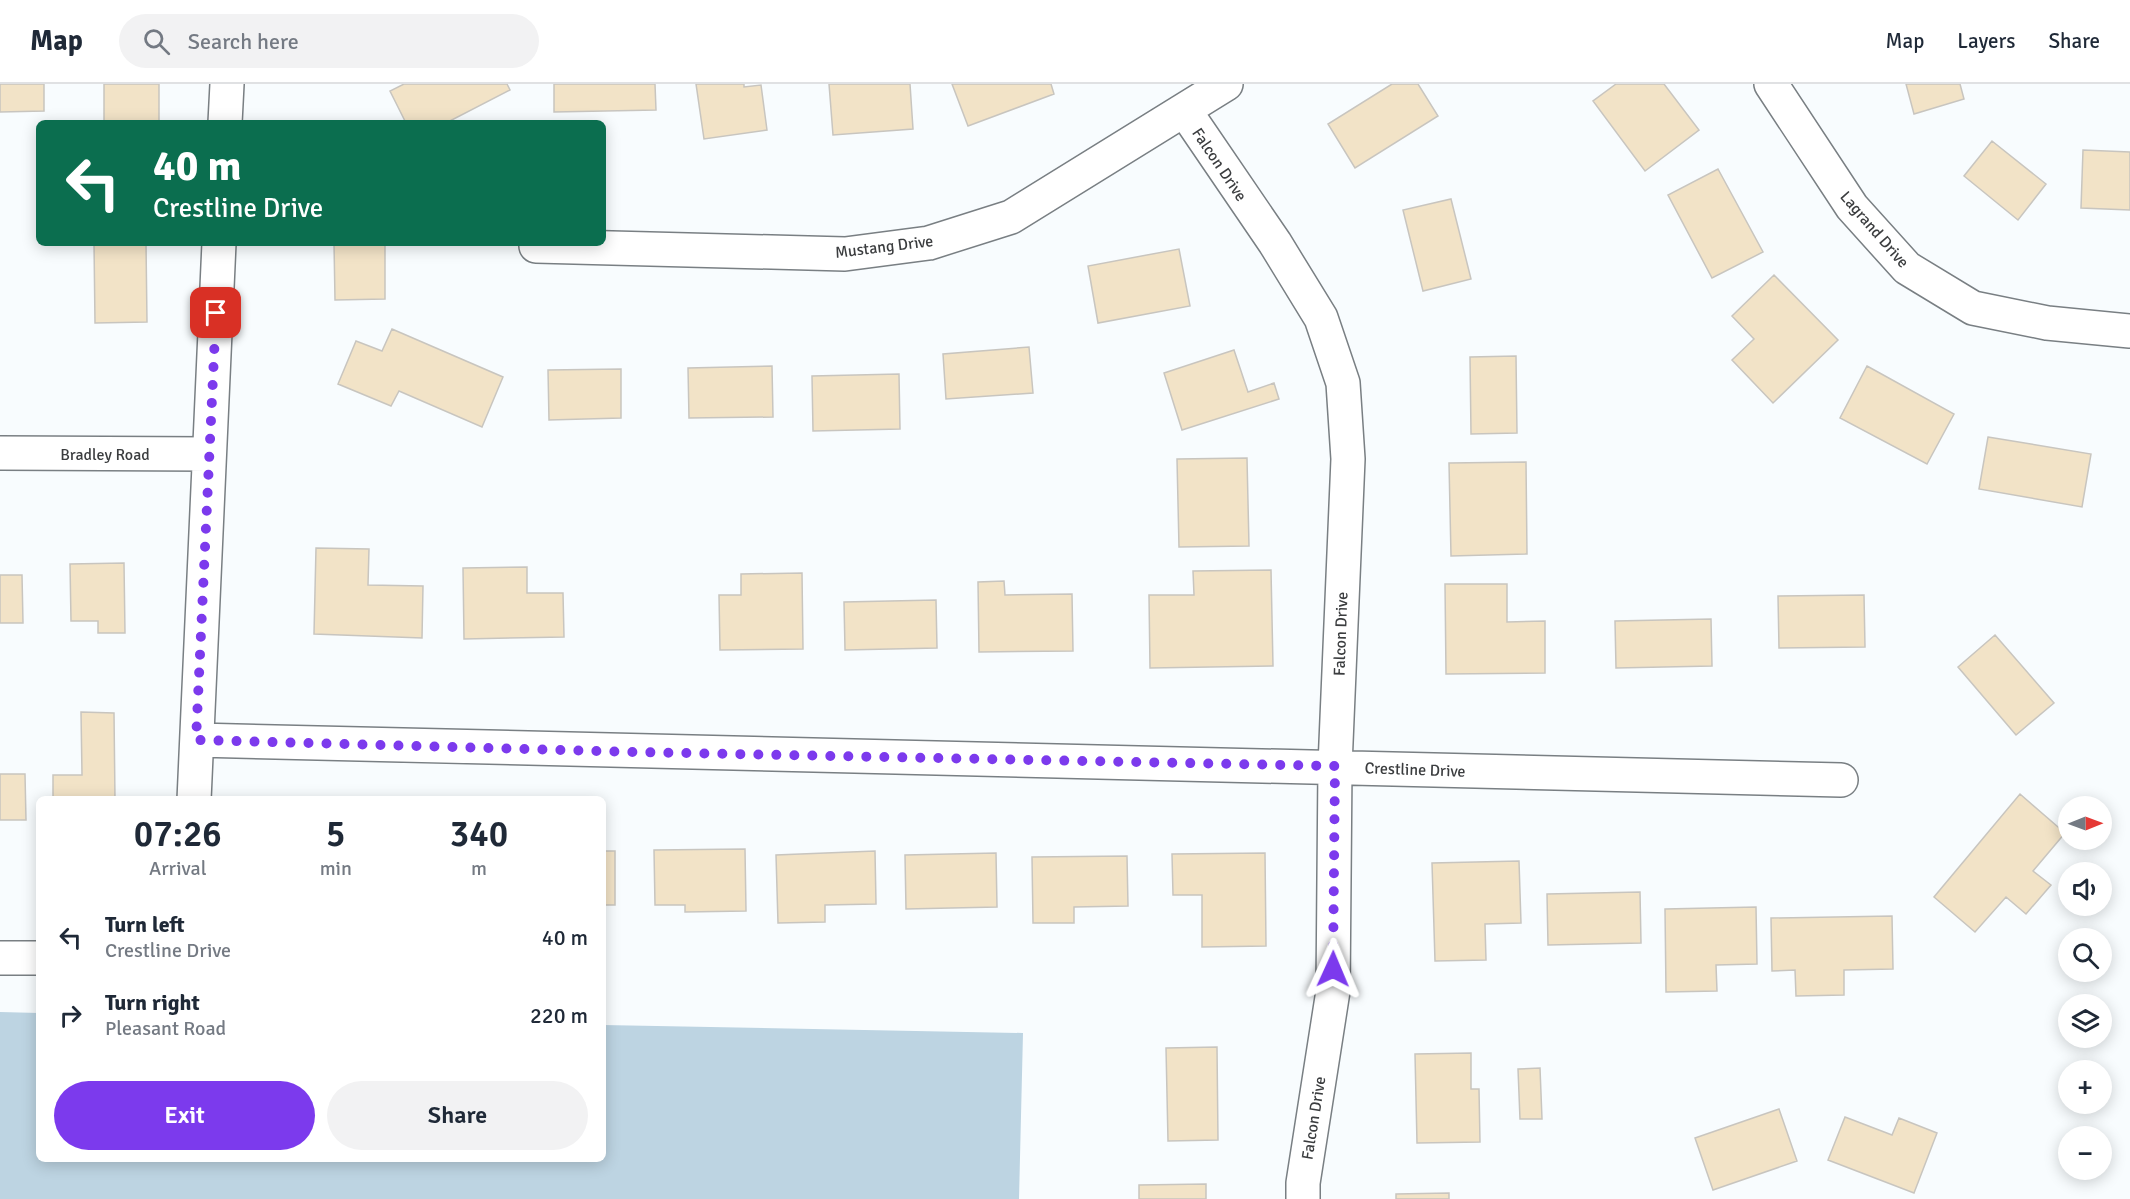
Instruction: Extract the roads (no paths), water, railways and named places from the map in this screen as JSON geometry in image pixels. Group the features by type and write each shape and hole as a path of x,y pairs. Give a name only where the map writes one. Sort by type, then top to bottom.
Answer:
{"street":[{"path":"225,120 227,84"},
{"name":"Mustang Drive","path":"536,246 845,254 929,243 1011,217 1226,84"},
{"name":"Lagrand Drive","path":"1771,84 1852,207 1907,268 1974,308 2047,323 2130,331"},
{"name":"Falcon Drive","path":"1185,111 1275,243 1321,318 1342,383 1348,459 1335,766 1333,991 1303,1183 1303,1199"},
{"path":"194,796 219,246"},
{"name":"Bradley Road","path":"0,453 209,454"},
{"name":"Crestline Drive","path":"196,740 1841,780"},
{"path":"0,958 36,958"}]}
